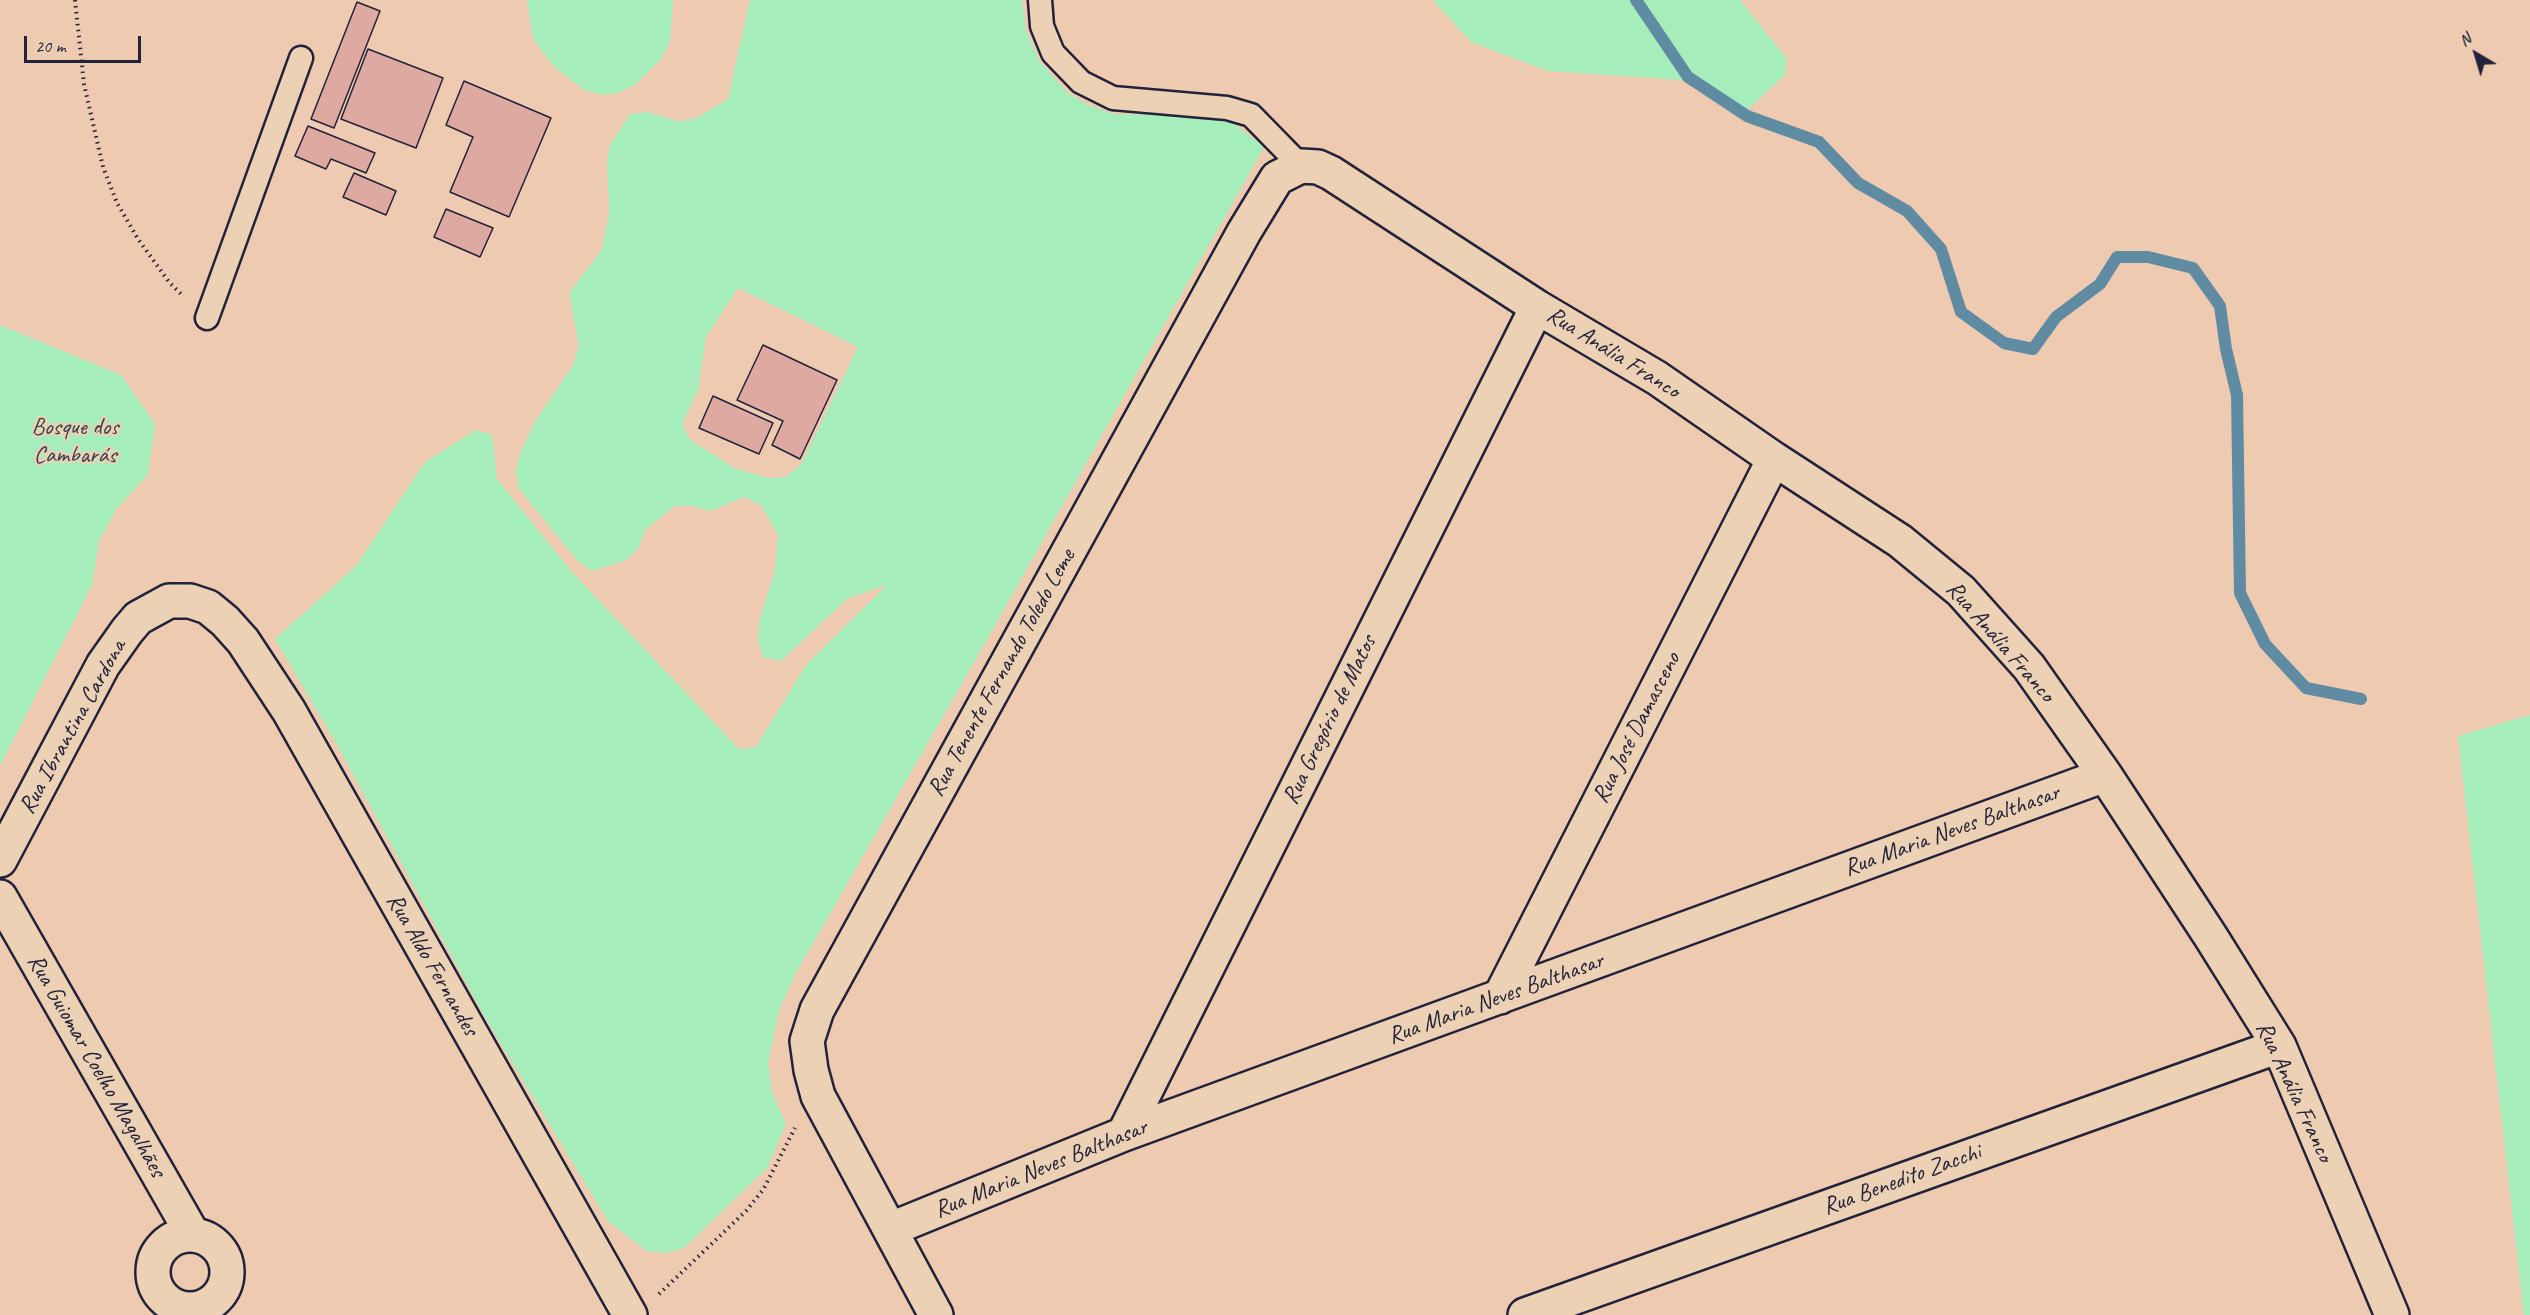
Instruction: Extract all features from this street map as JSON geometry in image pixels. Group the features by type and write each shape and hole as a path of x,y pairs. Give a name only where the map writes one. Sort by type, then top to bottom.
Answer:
{"street":[{"name":"Rua Anália Franco","path":"1316,170 1537,307 1657,378 1774,459 1900,541 1961,591 2029,667 2104,775 2211,937 2279,1046 2392,1315"},
{"name":"Rua Tenente Fernando Toledo Leme","path":"936,1315 818,1096 807,1041 817,1010 1244,232 1277,178 1316,170"},
{"name":"Rua Gregório de Matos","path":"1124,1134 1537,307"},
{"name":"Rua José Damasceno","path":"1500,998 1774,459"},
{"name":"Rua Ibrantina Cardona","path":"0,860 103,665 138,618 169,601 190,601 208,607 225,621"},
{"name":"Rua Aldo Fernandes","path":"225,621 260,665 289,711 642,1307"},
{"name":"Rua Maria Neves Balthasar","path":"891,1229 1124,1134 2104,775"},
{"name":"Rua Guiomar Coelho Magalhães","path":"0,897 192,1235"},
{"name":"Rua Benedito Zacchi","path":"1525,1315 2279,1046"},
{"path":"192,1235 210,1241 223,1254 230,1302 215,1299 205,1306 193,1309 158,1305 153,1274 160,1250 174,1239 192,1235"}],"lane":[{"path":"1040,0 1042,26 1053,52 1081,82 1113,98 1227,108 1251,115 1316,170"},
{"path":"207,318 301,58"}],"path":[{"path":"75,0 84,84 103,167 117,203 138,239 169,282 207,318"},
{"path":"642,1307 746,1211 764,1190 793,1130 818,1096"}],"green space":[{"path":"527,0 673,0 670,42 661,59 635,85 618,93 600,95 583,89 554,67 533,39"},
{"path":"750,0 1022,0 1026,30 1040,62 1067,92 1086,104 1113,114 1209,116 1233,123 1264,147 976,659 796,973 779,1010 768,1063 772,1092 786,1124 767,1168 684,1248 665,1253 647,1251 608,1221 486,1019 335,741 275,639 356,566 425,462 476,430 492,435 497,479 571,571 739,749 756,747 806,665 887,585 848,598 781,661 763,657 758,640 759,622 775,570 778,535 761,505 744,497 710,511 693,506 675,506 645,530 639,547 627,560 591,571 577,560 519,489 516,471 520,454 535,422 573,365 579,346 569,293 601,251 609,215 607,161 610,145 630,114 647,112 681,122 698,117 728,99","holes":["738,288 858,347 801,465 786,477 769,478 736,469 690,440 682,424 698,390 706,337"]},
{"path":"1433,0 1740,0 1787,59 1785,75 1747,110 1681,80 1548,71 1471,42"},
{"name":"Bosque dos Cambarás","path":"0,325 121,375 155,424 148,475 117,508 99,541 92,585 0,766"},
{"path":"2530,715 2530,1315 2524,1315 2458,736"}],"building":[{"path":"357,2 380,11 334,128 311,119"},
{"path":"368,49 443,78 416,148 341,119"},
{"path":"464,81 551,118 509,217 450,192 473,137 446,125"},
{"path":"308,126 375,153 366,173 331,159 326,169 295,156"},
{"path":"354,173 396,191 386,215 343,197"},
{"path":"446,209 493,228 480,257 434,237"},
{"path":"763,345 837,380 800,459 772,445 783,421 737,400"},
{"path":"713,396 773,423 759,454 699,428"}],"waterway":[{"path":"1636,0 1688,77 1747,116 1819,142 1858,183 1907,211 1941,249 1961,312 2004,343 2033,349 2056,317 2100,284 2117,257 2148,257 2193,268 2220,306 2226,349 2237,395 2240,593 2265,644 2306,688 2361,699"}]}
